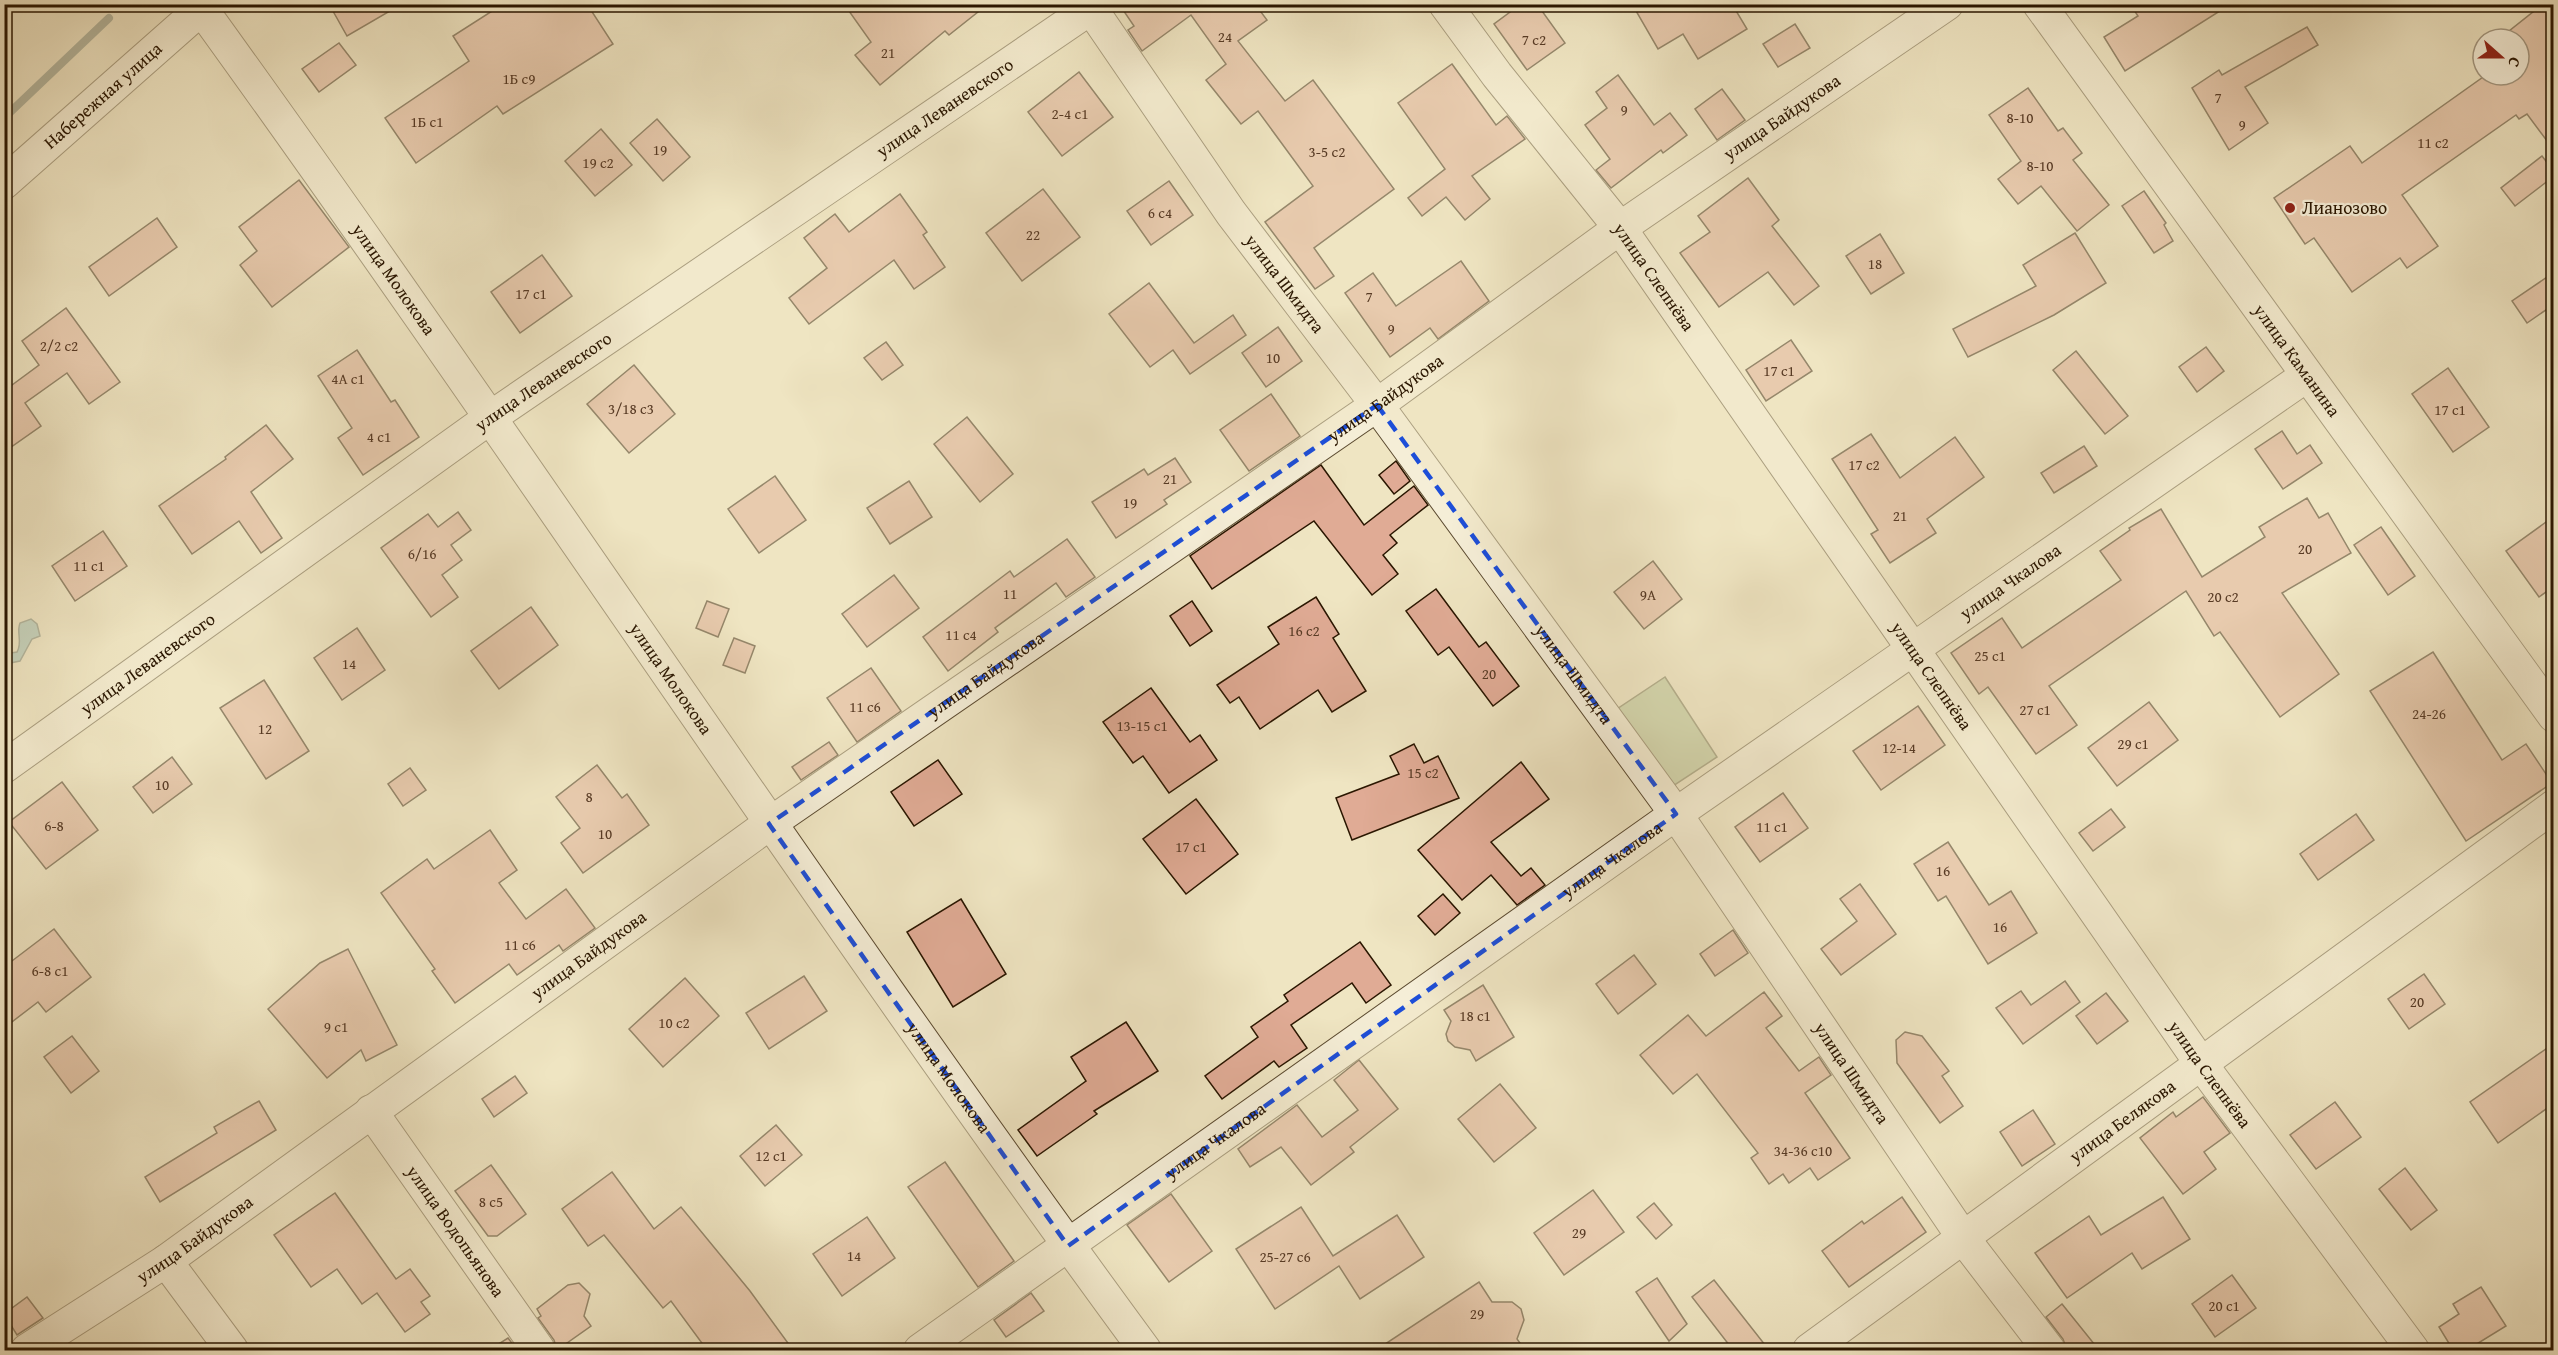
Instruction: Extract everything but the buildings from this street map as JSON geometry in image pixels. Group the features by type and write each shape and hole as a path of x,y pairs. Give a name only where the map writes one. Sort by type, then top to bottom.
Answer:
{"street":[{"name":"улица Слепнёва","path":"1444,4 1497,75 1620,228 2202,1065 2413,1350"},
{"name":"улица Байдукова","path":"27,1350 166,1261 769,824 1377,405 1620,228 1947,4"},
{"name":"улица Каманина","path":"2039,4 2553,716"},
{"name":"улица Шмидта","path":"1089,6 1231,213 1377,405 1676,814 1964,1239 2049,1350"},
{"name":"улица Леваневского","path":"4,767 491,417 1089,6"},
{"name":"улица Молокова","path":"200,7 491,417 769,824 1068,1246 1145,1350"},
{"name":"Набережная улица","path":"4,183 200,7"},
{"name":"улица Чкалова","path":"920,1350 1676,814 2306,376"},
{"name":"улица Белякова","path":"1809,1350 2202,1065 2553,806"},
{"name":"улица Водопьянова","path":"371,1111 539,1350"},
{"path":"166,1261 232,1350"}],"highlighted area":[{"path":"1377,405 1676,814 1068,1246 769,824"}],"green space":[{"path":"1665,677 1717,757 1670,788 1617,709"}],"water":[{"path":"31,619 37,624 40,636 32,639 20,661 5,664 5,650 11,653 17,652 19,648 20,623"}],"waterway":[{"path":"4,118 109,18"}],"place":[{"name":"Лианозово","path":"2290,208"}]}
